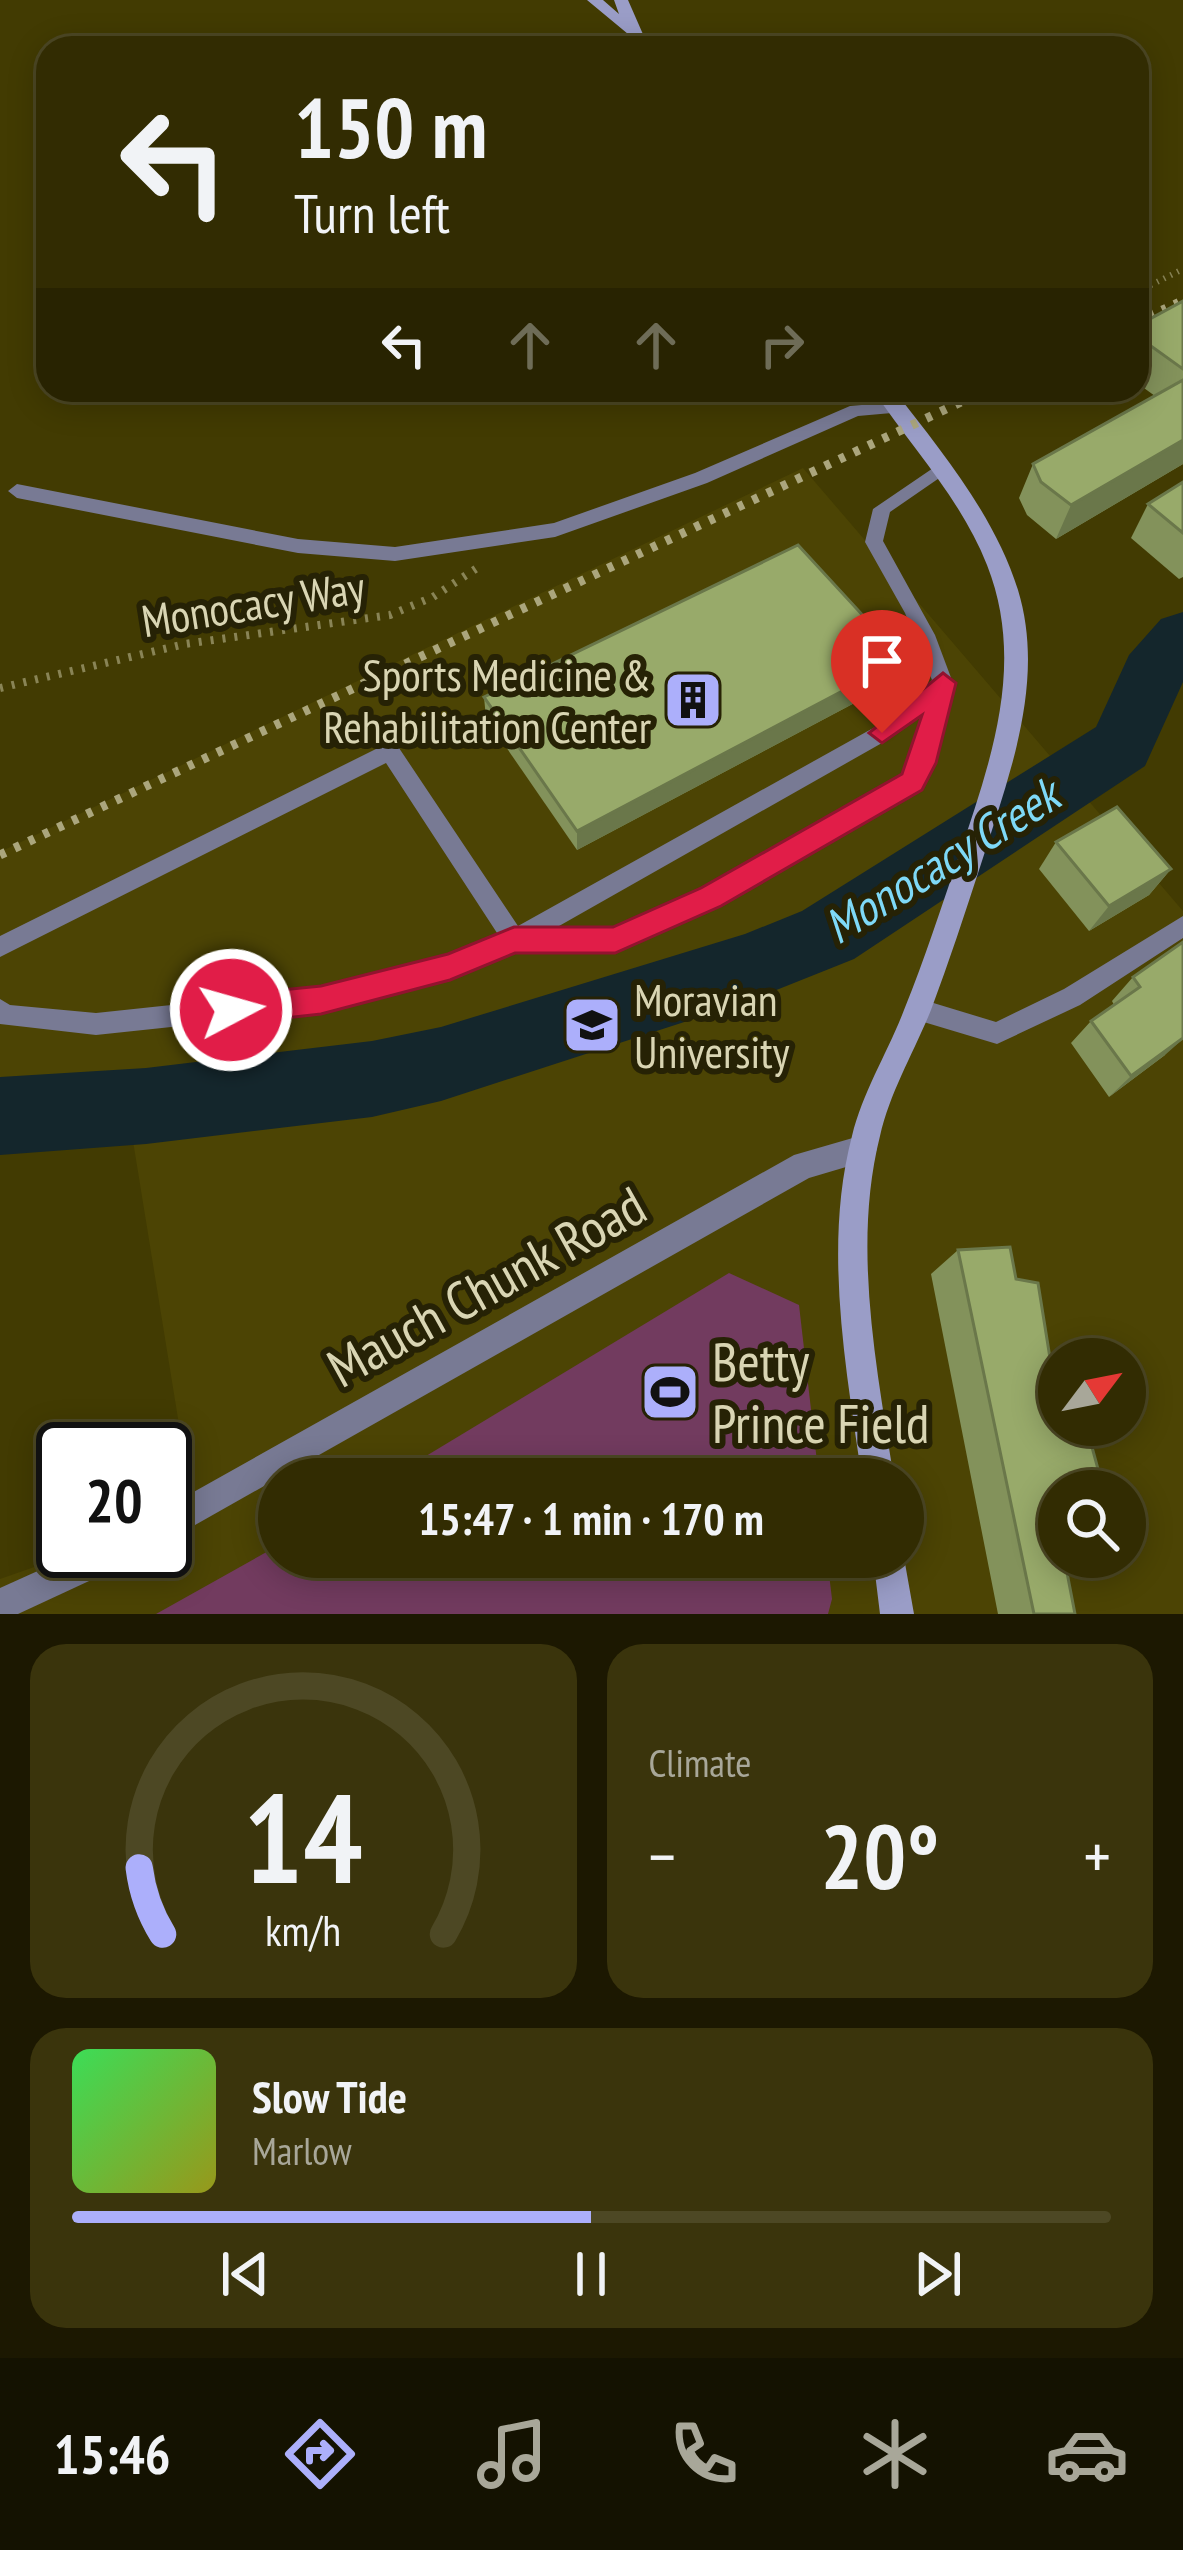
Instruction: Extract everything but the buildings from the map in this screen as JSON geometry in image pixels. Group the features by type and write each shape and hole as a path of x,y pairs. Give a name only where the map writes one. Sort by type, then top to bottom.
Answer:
{"main road":[{"path":"594,0 631,31"},
{"path":"621,0 634,36"},
{"path":"875,1458 859,1349 853,1252 862,1149 945,936 1017,699 1018,633 999,567 967,502 892,402"},
{"path":"892,1578 897,1614"}],"street":[{"name":"Mauch Chunk Road","path":"192,1511 804,1165 862,1149"},
{"path":"0,1605 59,1578"}],"lane":[{"path":"17,491 298,546 394,554 555,530 630,506 881,402"},
{"path":"514,940 615,940 711,897 912,782 923,763 943,683 892,568 874,542 882,509 942,468"},
{"path":"0,1010 4,1015 96,1024 321,1000 450,967 514,940 882,733 943,683"},
{"path":"0,947 390,751 514,940"},
{"path":"917,1010 998,1033 1072,997 1183,926"}],"path":[{"path":"1149,286 1183,269"},
{"name":"Monocacy Way","path":"0,688 185,644 390,615 434,598 483,563 491,541"}],"shaded area":[{"name":"Moravian University","path":"803,468 1183,911 1183,1614 0,1614 0,1579 36,1566 36,1578 192,1578 193,1511 192,1422 179,1422 133,1141 0,1139 0,852"},
{"name":"Betty Prince Field","path":"729,1273 799,1305 817,1458 423,1458"},
{"name":"Betty Prince Field","path":"258,1557 258,1578 830,1578 832,1599 828,1614 156,1614"}],"waterway":[{"name":"Monocacy Creek","path":"0,1116 146,1106 372,1079 441,1064 749,967 828,935 1121,746 1152,673 1183,637"}],"railway":[{"path":"1149,315 1183,299"},
{"path":"0,855 961,402"},
{"path":"957,404 961,402"}],"place":[{"name":"Sports Medicine & Rehabilitation Center","path":"693,700"},
{"name":"Moravian University","path":"592,1025"},
{"name":"Betty Prince Field","path":"670,1392"}],"route":[{"path":"231,1010 321,1000 450,967 514,940 615,940 711,897 912,782 923,763 943,683 882,733"}]}
